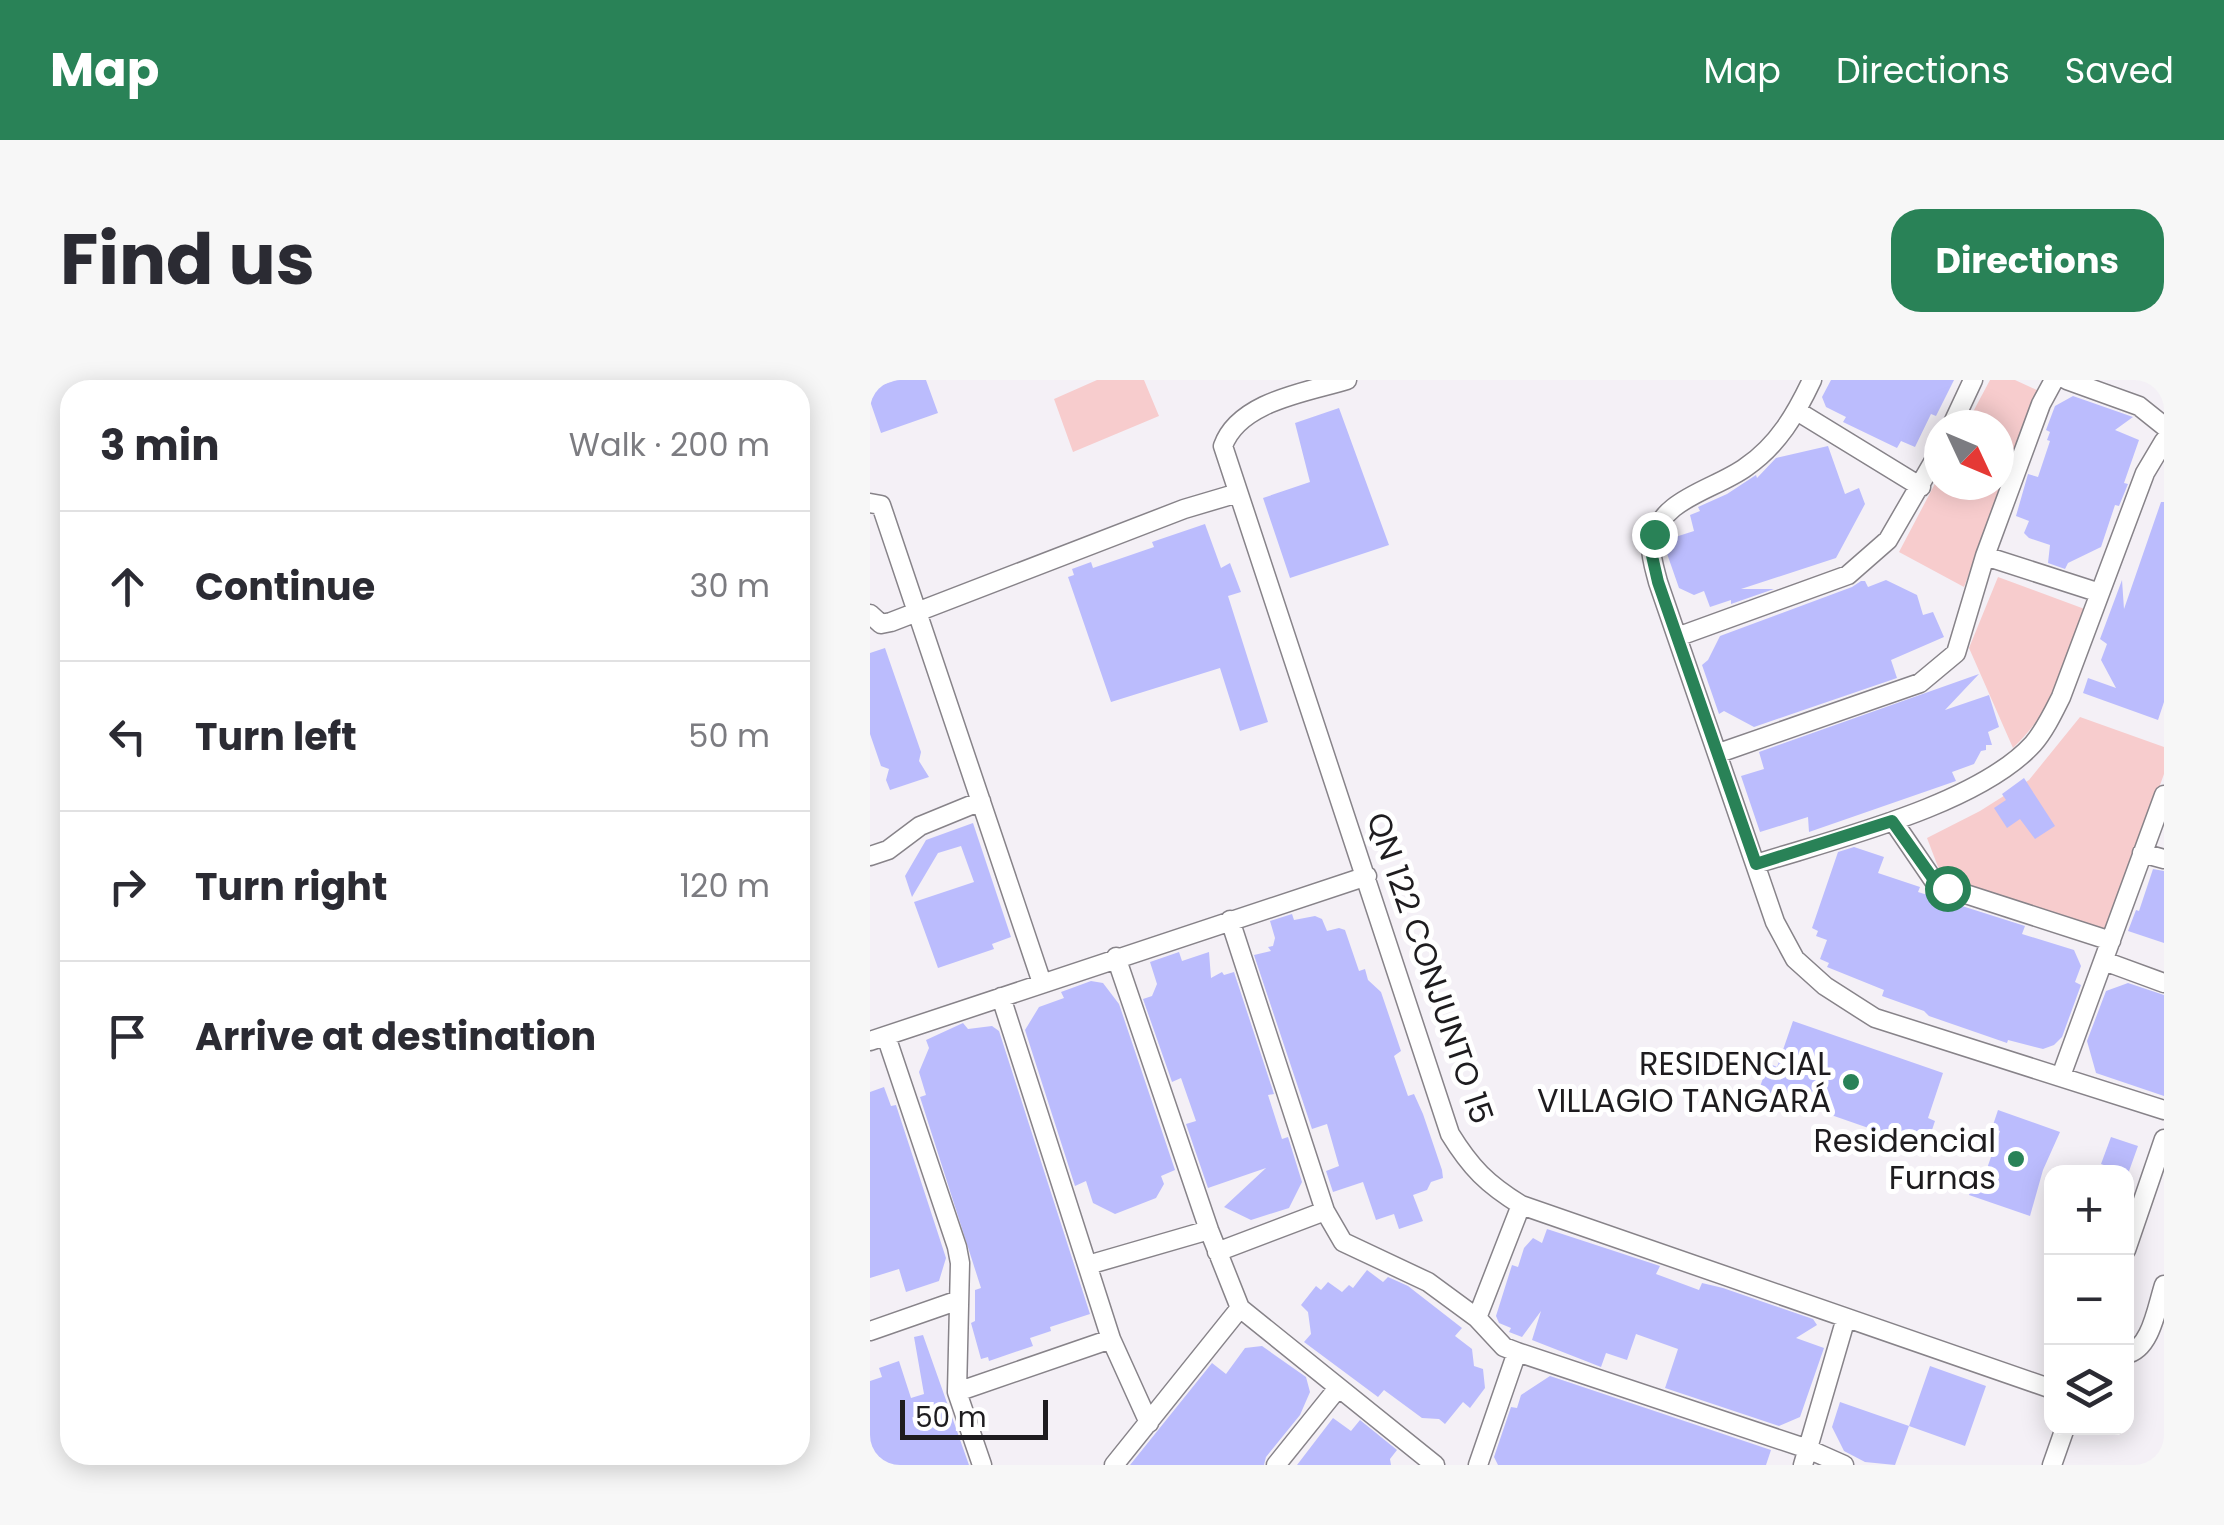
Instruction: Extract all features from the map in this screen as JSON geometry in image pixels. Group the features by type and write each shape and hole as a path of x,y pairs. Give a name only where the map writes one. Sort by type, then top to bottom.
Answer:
{"street":[{"name":"QN 122 CONJUNTO 15","path":"1348,380 1282,389 1243,418 1228,434 1224,446 1450,1134 1470,1167 1520,1206 2044,1386"},
{"path":"1812,380 1797,411 1774,443 1745,468 1679,503 1662,520 1650,547 1676,637 1775,922 1796,959 1825,986 1874,1018 2164,1110"},
{"path":"1959,410 1973,380"},
{"path":"1719,753 1904,689 1933,674 1956,653 1986,556 2041,404 2054,380"},
{"path":"2067,380 2138,406 2164,426"},
{"path":"1797,411 1921,487"},
{"path":"1756,864 1892,821 1976,786 2033,744 2061,697 2145,474 2164,441"},
{"path":"1676,637 1848,575 1888,540 1924,481"},
{"path":"870,614 881,624 1184,509 1238,493"},
{"path":"870,503 881,505 1042,983"},
{"path":"1986,556 2100,593"},
{"path":"2062,1076 2164,795"},
{"path":"870,856 888,850 920,826 980,801"},
{"path":"1892,821 1934,880 1947,888 2110,942"},
{"path":"2142,852 2164,859"},
{"path":"982,1465 956,1392 957,1247 878,1038 1366,876"},
{"path":"1230,920 1325,1212 1343,1242 1428,1282 1477,1318 1504,1347 1806,1457 1844,1465"},
{"path":"1116,958 1209,1230 1240,1308 1435,1465"},
{"path":"2104,961 2164,983"},
{"path":"1001,997 1111,1339 1149,1423"},
{"path":"2134,1230 2161,1162 2164,1138"},
{"path":"1477,1318 1520,1206"},
{"path":"1217,1252 1325,1212"},
{"path":"1088,1266 1209,1230"},
{"path":"2134,1353 2143,1346 2164,1285"},
{"path":"870,1330 959,1300"},
{"path":"1114,1465 1240,1308"},
{"path":"1806,1457 1846,1318"},
{"path":"956,1392 1111,1339"},
{"path":"1478,1465 1517,1352"},
{"path":"1276,1465 1338,1388"},
{"path":"2052,1465 2062,1435"}],"shaded area":[{"path":"1097,380 1144,380 1159,416 1073,452 1054,399"},
{"path":"1990,380 2015,380 2039,391 2014,456 2014,410 1974,410"},
{"path":"1926,500 1997,500 1964,587 1899,552"},
{"path":"1998,577 2090,611 2050,701 2013,748 1969,648"},
{"path":"2080,717 2164,747 2164,774 2105,938 1943,880 1927,838 2029,780"}],"building":[{"path":"897,380 926,380 938,413 881,433 870,389"},
{"path":"1831,380 1954,380 1939,410 1924,410 1924,428 1915,447 1901,441 1897,448 1843,422 1846,417 1826,407 1822,397"},
{"path":"2073,396 2133,417 2115,430 2139,440 2124,483 2128,484 2119,506 2115,505 2101,547 2068,563 2065,569 2048,563 2050,545 2029,538 2024,533 2029,521 2016,516 2028,474 2038,477 2050,441 2050,432 2046,430 2055,406"},
{"path":"1339,408 1389,545 1290,578 1263,498 1310,482 1295,423"},
{"path":"1828,446 1845,494 1859,488 1865,504 1836,558 1741,589 1774,589 1731,604 1731,600 1710,607 1704,591 1694,595 1679,588 1664,545 1666,540 1694,531 1690,515 1700,511 1698,507 1756,475 1757,478 1776,458"},
{"path":"2161,502 2164,702 2158,720 2083,693 2088,678 2116,688 2101,660 2107,644 2100,639 2122,580 2124,609"},
{"path":"1205,524 1221,568 1230,563 1241,592 1228,596 1268,722 1240,731 1220,668 1111,702 1068,577 1074,575 1072,569 1091,562 1093,568"},
{"path":"1886,580 1917,595 1923,615 1933,612 1944,637 1891,660 1897,678 1754,727 1724,711 1719,714 1702,665 1720,636 1861,581 1868,587"},
{"path":"885,648 921,752 919,761 929,777 890,790 886,780 889,769 881,766 870,734 870,653"},
{"path":"1979,674 1945,710 1989,695 1999,727 1988,732 1992,745 1986,745 1974,764 1952,772 1956,781 1809,832 1808,817 1760,832 1741,776 1764,769 1759,752"},
{"path":"2024,778 2055,826 2035,839 2020,819 2007,828 1994,808 2006,800 2002,794"},
{"path":"973,823 1011,937 992,944 994,949 938,968 914,902 974,882 961,846 938,853 912,897 905,876 926,840"},
{"path":"1854,847 1884,857 1878,873 1920,887 1918,892 2025,926 2022,934 2074,950 2081,966 2075,982 2081,985 2062,1037 2043,1049 2008,1040 2007,1043 1929,1016 1882,996 1884,990 1827,967 1829,963 1820,959 1827,940 1816,936 1818,931 1812,928 1838,852"},
{"path":"2153,869 2164,871 2164,943 2128,931"},
{"path":"1292,914 1294,920 1315,916 1322,919 1327,931 1345,930 1359,971 1365,969 1368,980 1381,992 1401,1051 1394,1056 1408,1096 1414,1094 1423,1114 1442,1170 1443,1178 1413,1195 1423,1221 1399,1229 1394,1214 1376,1220 1363,1182 1333,1192 1326,1171 1339,1166 1327,1124 1312,1129 1254,955 1271,951 1268,947 1273,946 1275,938 1270,921"},
{"path":"1179,952 1182,961 1209,952 1211,978 1222,972 1234,972 1274,1094 1268,1095 1282,1139 1288,1137 1302,1182 1289,1208 1251,1220 1224,1207 1266,1168 1208,1188 1186,1124 1196,1121 1181,1078 1172,1082 1143,999 1152,996 1157,984 1150,962"},
{"path":"1091,981 1103,983 1119,1004 1175,1170 1161,1176 1164,1184 1156,1198 1115,1214 1093,1203 1086,1181 1075,1186 1025,1030 1039,1007 1064,998 1061,992"},
{"path":"2128,983 2164,995 2164,1096 2096,1073 2087,1041 2106,991"},
{"name":"RESIDENCIAL VILLAGIO TANGARÁ","path":"1793,1021 1943,1073 1928,1118 1935,1121 1926,1148 1759,1090 1768,1063 1777,1067"},
{"path":"963,1023 968,1029 992,1026 999,1031 1090,1314 1050,1327 1051,1331 1030,1338 1033,1346 989,1361 988,1357 981,1359 971,1323 975,1321 975,1290 981,1288 920,1097 926,1095 919,1072 929,1048 926,1040"},
{"path":"884,1087 891,1106 896,1105 946,1258 939,1281 906,1292 899,1269 870,1278 870,1092"},
{"name":"Residencial Furnas","path":"1998,1110 2060,1132 2044,1165 2030,1216 1969,1195 1975,1178 1983,1180 2000,1131 1992,1128"},
{"path":"2111,1137 2138,1146 2131,1165 2101,1164"},
{"path":"1547,1229 1660,1266 1656,1274 1699,1290 1702,1283 1723,1288 1813,1319 1817,1325 1796,1338 1824,1348 1800,1417 1779,1426 1665,1388 1678,1349 1636,1334 1627,1360 1606,1353 1601,1367 1532,1340 1541,1311 1522,1337 1509,1332 1511,1328 1499,1323 1496,1316 1512,1265 1518,1267 1524,1248 1533,1238 1542,1243"},
{"path":"1367,1270 1383,1282 1388,1277 1408,1286 1462,1328 1455,1336 1472,1349 1474,1366 1483,1369 1485,1388 1470,1408 1463,1402 1445,1424 1439,1419 1422,1418 1384,1390 1378,1397 1304,1342 1311,1334 1308,1312 1301,1305 1316,1286 1321,1290 1328,1282 1342,1292 1349,1285 1353,1288"},
{"path":"923,1335 969,1465 870,1465 870,1381 882,1377 879,1368 899,1361 911,1398 924,1394 914,1337"},
{"path":"1262,1346 1306,1377 1310,1392 1300,1415 1266,1457 1264,1465 1130,1465 1212,1363 1226,1374 1245,1348"},
{"path":"1930,1366 1986,1386 1965,1446 1909,1426"},
{"path":"1550,1376 1771,1450 1766,1465 1498,1465 1494,1457 1511,1407 1517,1408 1521,1395"},
{"path":"1840,1402 1909,1426 1895,1465 1865,1462 1844,1451 1832,1427"},
{"path":"1333,1418 1351,1431 1360,1420 1397,1450 1390,1459 1391,1465 1297,1465"}],"place":[{"name":"RESIDENCIAL VILLAGIO TANGARÁ","path":"1851,1082"},
{"name":"Residencial Furnas","path":"2016,1159"}],"route":[{"path":"1654,534 1650,547 1658,582 1756,864 1892,821 1925,870 1947,888"}]}
